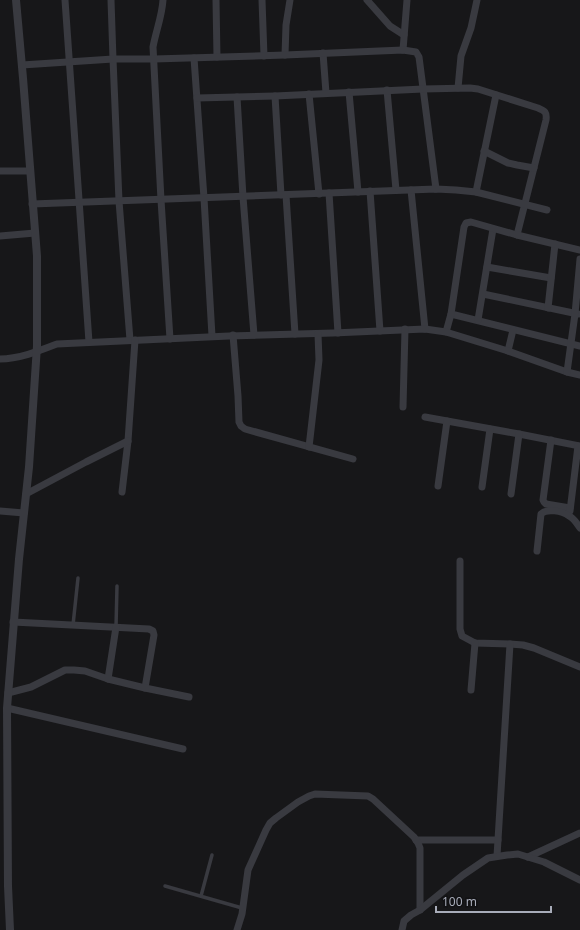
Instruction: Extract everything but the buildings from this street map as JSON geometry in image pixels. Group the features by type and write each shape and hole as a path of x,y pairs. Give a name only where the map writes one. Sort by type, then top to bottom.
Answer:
{"street":[{"path":"10,930 8,886 7,708 29,464 37,352 37,256 16,0"},
{"path":"65,0 89,342"},
{"path":"111,0 112,59 120,201 133,340 128,441 122,492"},
{"path":"163,0 153,47 170,339"},
{"path":"216,0 217,57"},
{"path":"262,0 264,56"},
{"path":"285,55 286,25 290,0"},
{"path":"367,0 390,26 404,35"},
{"path":"403,50 407,0"},
{"path":"458,88 461,56 471,28 477,0"},
{"path":"22,65 112,59 264,56 403,50 416,52 419,56 424,89 436,189"},
{"path":"323,53 326,93"},
{"path":"194,58 212,336"},
{"path":"197,98 458,88 478,90 538,108 545,111 547,114 517,235"},
{"path":"388,90 396,190"},
{"path":"349,92 358,192"},
{"path":"309,94 319,194"},
{"path":"476,192 496,95"},
{"path":"275,96 295,334"},
{"path":"237,97 254,335"},
{"path":"484,151 508,163 534,168"},
{"path":"0,171 30,171"},
{"path":"32,204 436,189 476,192 547,210"},
{"path":"411,190 425,329"},
{"path":"370,191 380,331"},
{"path":"329,193 338,333"},
{"path":"446,332 451,314 464,227 466,223 471,222 580,250"},
{"path":"478,320 493,228"},
{"path":"0,236 35,233"},
{"path":"548,308 555,244"},
{"path":"567,372 571,344 578,314 580,259"},
{"path":"487,267 551,278"},
{"path":"483,294 578,314"},
{"path":"451,314 580,346"},
{"path":"403,407 405,329"},
{"path":"0,361 37,352 57,344 233,335 318,334 425,329 446,332 580,375"},
{"path":"508,351 513,330"},
{"path":"309,447 319,360 318,334"},
{"path":"233,335 239,422 241,426 245,429 353,459"},
{"path":"425,417 579,446 570,512"},
{"path":"438,486 447,421"},
{"path":"482,487 490,429"},
{"path":"511,494 519,434"},
{"path":"551,440 543,500 546,504 570,512 580,528"},
{"path":"26,494 128,441"},
{"path":"0,511 24,513"},
{"path":"537,552 541,514 550,511 570,512"},
{"path":"460,561 460,629 462,636 475,643 523,645 580,667"},
{"path":"14,622 149,629 154,635 146,688"},
{"path":"108,679 116,627"},
{"path":"471,690 475,643"},
{"path":"498,856 510,644"},
{"path":"8,693 31,687 64,670 74,670 85,671 108,679 146,688 189,696"},
{"path":"7,708 183,749"},
{"path":"237,930 248,870 270,823 304,798 315,794 368,796 414,837 420,848 420,910"},
{"path":"528,857 580,834"},
{"path":"416,840 498,840"},
{"path":"402,930 404,921 411,915 420,910 488,858 507,854 518,854 544,862 580,880"}],"lane":[{"path":"73,625 78,578"},
{"path":"116,627 117,586"},
{"path":"201,896 212,855"},
{"path":"165,886 242,908"}]}
